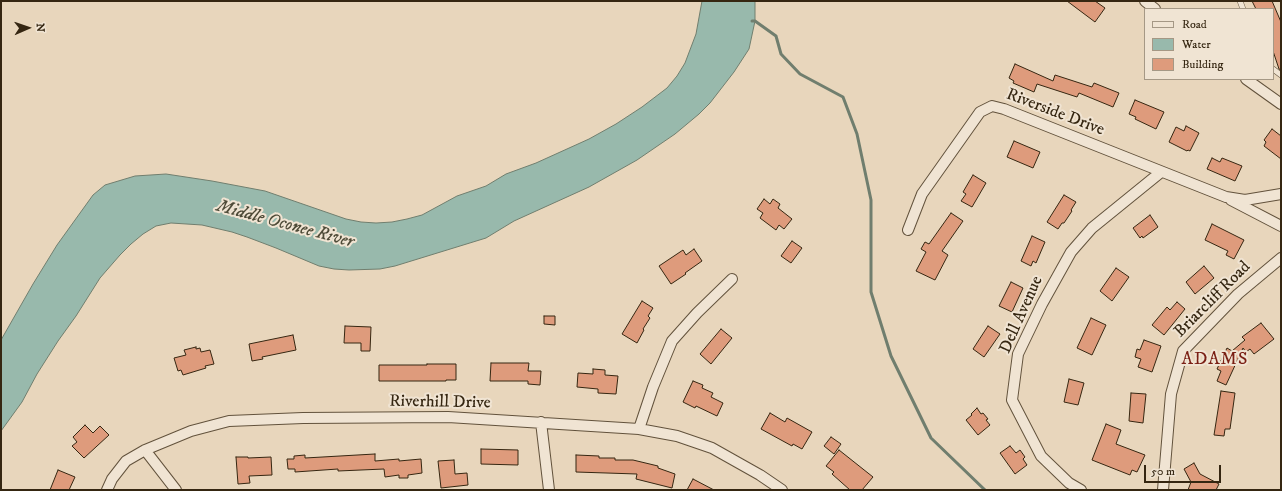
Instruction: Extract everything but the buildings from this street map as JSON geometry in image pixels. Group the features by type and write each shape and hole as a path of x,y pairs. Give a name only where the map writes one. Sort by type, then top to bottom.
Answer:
{"street":[{"path":"1145,1 1154,8"},
{"path":"1247,80 1281,104"},
{"name":"Riverside Drive","path":"908,230 922,194 980,112 992,106 1004,109 1226,197 1281,226"},
{"name":"Dell Avenue","path":"1081,490 1069,483 1040,456 1012,400 1018,354 1042,304 1071,252 1092,228 1161,172"},
{"name":"Riverside Drive","path":"1226,197 1245,200 1281,194"},
{"name":"Briarcliff Road","path":"1163,490 1170,394 1183,350 1238,294 1281,258"},
{"path":"639,429 653,387 672,341 732,279"},
{"name":"Riverhill Drive","path":"107,490 112,479 126,461 145,450 191,431 229,421 303,418 448,417 639,429 677,436 712,448 760,475 782,490"},
{"path":"541,422 550,490"},
{"path":"145,450 176,490"}],"water":[{"name":"Middle Oconee River","path":"702,1 755,1 755,21 749,49 734,72 710,103 699,114 675,134 637,160 589,187 514,221 486,238 395,266 380,269 349,270 319,266 247,237 202,225 171,223 156,226 131,244 100,278 37,374 22,402 1,431 1,340 57,245 93,195 105,185 135,176 166,174 265,191 346,219 361,222 392,222 422,215 457,196 486,186 506,174 536,163 589,139 642,107 667,88 685,63 696,34"}],"waterway":[{"path":"752,21 755,21 776,36 781,54 800,74 843,97 857,134 871,200 871,292 891,356 931,438 985,490"}],"district":[{"name":"ADAMS","path":"1215,360"}]}
